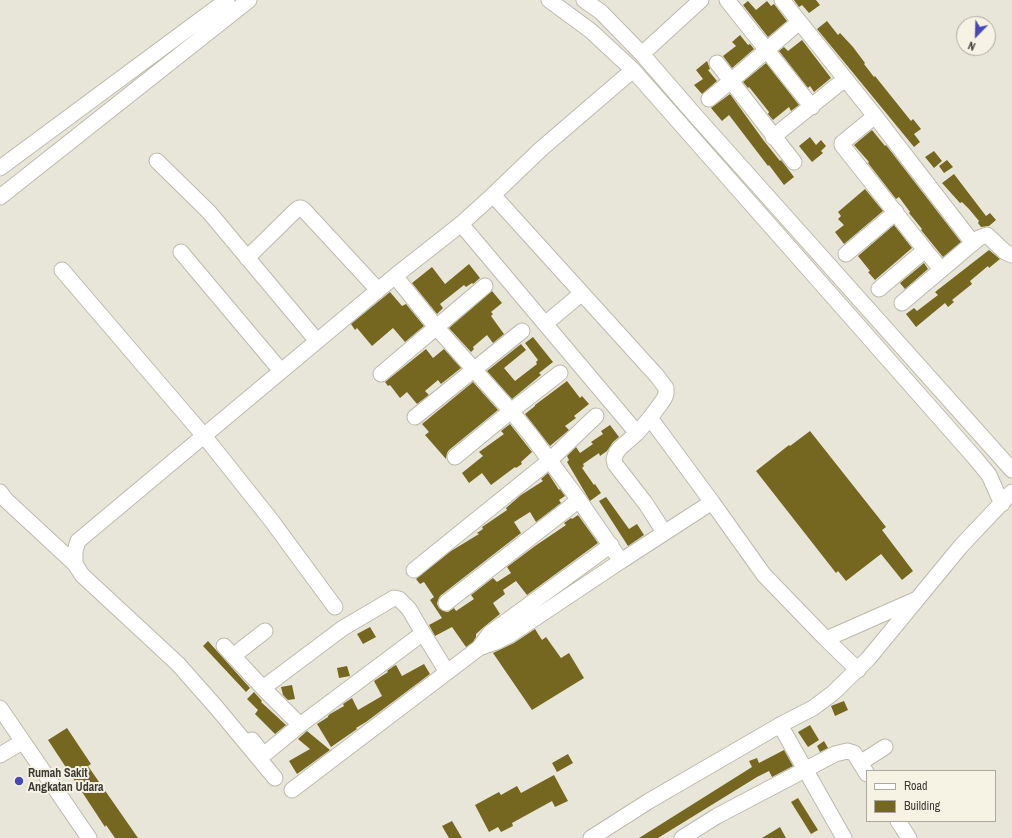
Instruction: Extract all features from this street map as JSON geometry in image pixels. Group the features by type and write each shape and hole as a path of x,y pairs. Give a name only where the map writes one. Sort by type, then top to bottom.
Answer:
{"street":[{"path":"0,168 227,0"},
{"path":"0,197 249,0"},
{"path":"549,0 591,31 633,70 975,458 1009,499 961,546 858,670 833,693 813,708 780,725 591,838"},
{"path":"584,0 601,12 642,54 692,113 1012,470"},
{"path":"642,54 700,0"},
{"path":"727,0 812,107"},
{"path":"782,0 875,116 973,243"},
{"path":"709,98 731,81 799,22"},
{"path":"717,64 794,162"},
{"path":"75,564 74,551 78,541 205,437 378,290 461,224 541,149 633,70"},
{"path":"774,137 845,79"},
{"path":"875,116 842,143 842,145 941,269"},
{"path":"157,161 209,212 317,341"},
{"path":"493,195 581,294 657,376 666,388 664,399 637,433 620,448 616,453 614,460 615,464 646,504 664,532"},
{"path":"247,258 295,211 301,208 378,290"},
{"path":"846,254 896,212"},
{"path":"461,224 637,433"},
{"path":"902,303 979,238 987,236 1005,252 1012,255"},
{"path":"879,289 925,250"},
{"path":"182,252 281,371"},
{"path":"62,270 205,437 271,520 335,607"},
{"path":"395,276 437,328 511,411 579,500 621,561"},
{"path":"381,374 485,286"},
{"path":"545,324 581,294"},
{"path":"415,417 522,331"},
{"path":"455,457 560,373"},
{"path":"414,570 549,461 596,416"},
{"path":"650,418 764,575 858,670"},
{"path":"0,492 6,500 75,564 82,575 178,664 275,778"},
{"path":"446,603 579,500"},
{"path":"479,648 510,635 664,532 712,502"},
{"path":"292,790 479,648 490,633 611,545"},
{"path":"263,688 343,628 394,598 399,599 410,609 422,633 448,672"},
{"path":"826,639 917,599"},
{"path":"265,631 229,651 300,725"},
{"path":"189,665 262,753 266,753 300,725 422,633"},
{"path":"0,708 89,838"},
{"path":"780,725 844,838"},
{"path":"0,755 22,742"},
{"path":"682,838 717,816 805,771 823,760 847,751 854,753 863,769 885,747"},
{"path":"899,822 909,838"}],"building":[{"path":"794,0 816,0 820,5 809,13 802,5 799,7"},
{"path":"748,1 756,10 767,1 771,6 774,4 787,21 768,37 743,5"},
{"path":"827,21 838,35 840,33 853,47 874,77 875,76 911,121 913,119 921,129 914,134 920,142 914,147 817,29"},
{"path":"740,35 748,45 750,44 754,49 732,68 723,56 736,46 732,42"},
{"path":"802,40 831,78 814,92 810,86 808,88 779,51 784,47 788,51"},
{"path":"707,61 710,69 708,70 717,81 702,94 694,85 703,79 696,70"},
{"path":"766,63 799,105 791,111 789,107 773,120 768,114 769,112 749,87 748,88 743,82"},
{"path":"730,94 764,141 794,177 784,185 729,115 722,121 711,108"},
{"path":"872,130 885,146 886,145 961,242 943,257 921,230 922,229 909,213 910,212 899,197 896,199 868,163 869,162 854,145"},
{"path":"810,137 816,145 821,140 826,146 821,151 823,153 812,162 799,146"},
{"path":"934,151 942,161 934,168 925,157"},
{"path":"947,160 953,167 944,173 939,166"},
{"path":"954,174 986,216 990,213 996,220 989,226 981,227 978,223 979,221 969,209 962,202 960,203 942,183"},
{"path":"865,189 883,211 844,244 835,232 844,225 838,219 841,216 838,212"},
{"path":"894,225 912,248 875,280 858,256"},
{"path":"989,250 1000,259 989,268 988,266 970,281 972,284 952,300 954,302 948,307 945,303 916,327 906,314 914,308 917,311 938,295 935,292"},
{"path":"924,263 928,269 905,289 900,283"},
{"path":"469,264 480,278 473,284 472,283 466,287 464,285 440,304 443,308 437,314 412,283 432,267 445,284"},
{"path":"492,291 502,303 491,312 493,314 491,316 504,334 493,343 487,335 473,347 474,349 471,352 449,328"},
{"path":"390,292 402,306 406,304 424,326 405,342 393,328 372,346 357,328 355,330 351,324"},
{"path":"533,337 553,362 539,373 541,375 512,399 487,371 521,344 526,350 504,368 515,381 537,364 536,362 538,360 525,343"},
{"path":"426,349 433,358 444,349 461,368 441,384 438,380 425,391 429,395 417,404 407,392 400,398 390,385 388,386 385,382"},
{"path":"567,381 580,398 582,396 589,404 574,416 576,418 565,426 569,430 550,446 525,414"},
{"path":"473,382 498,410 449,450 446,459 425,435 429,432 422,424"},
{"path":"510,424 532,452 521,462 522,464 516,468 515,467 491,485 482,473 469,483 462,473 483,456 479,452 504,434 501,431"},
{"path":"610,425 619,437 613,442 607,451 600,456 599,453 583,464 584,466 582,468 601,493 590,501 567,462 569,460 567,456 576,447 580,453 593,444 591,442 603,434 601,431"},
{"path":"810,431 886,527 882,530 913,571 902,580 881,554 846,581 838,571 836,573 756,471 789,445 790,446"},
{"path":"548,473 559,490 560,489 565,496 559,500 561,503 536,522 530,512 514,522 521,533 440,596 437,604 439,608 448,612 454,608 456,611 474,599 471,595 493,578 497,582 511,573 507,567 566,525 564,523 578,515 598,543 527,595 516,581 503,590 505,594 493,603 500,614 476,634 473,642 466,647 452,627 435,636 429,625 442,618 430,600 434,597 424,582 420,584 416,579 451,551 479,534 477,533 483,529 482,527 507,510 506,508 521,495 543,481 541,479"},
{"path":"606,497 629,529 637,524 644,535 628,546 599,501"},
{"path":"370,627 376,637 363,644 357,634"},
{"path":"535,629 542,640 546,637 561,658 569,653 584,678 532,710 493,653 514,643"},
{"path":"208,641 250,688 246,692 203,646"},
{"path":"424,664 430,674 331,747 317,724 344,706 343,704 352,698 358,710 382,696 374,681 394,666 396,665 402,676"},
{"path":"347,666 350,676 339,678 337,668"},
{"path":"292,685 295,699 288,700 283,695 281,687"},
{"path":"254,692 262,701 261,702 286,725 275,734 255,714 258,710 247,699"},
{"path":"844,701 848,710 835,716 831,706"},
{"path":"810,725 819,740 808,747 798,732"},
{"path":"67,728 91,764 88,766 138,838 115,838 106,825 105,827 48,740"},
{"path":"307,731 330,750 297,774 289,761 310,749 298,739"},
{"path":"824,741 828,748 820,752 817,746"},
{"path":"784,750 793,766 772,777 769,771 757,777 658,838 639,838 752,767 749,761 757,758 759,763"},
{"path":"568,754 573,763 557,772 552,763"},
{"path":"554,775 568,801 555,807 552,801 512,823 513,826 501,832 498,827 489,832 475,805 499,792 501,795 517,786 521,793"},
{"path":"798,798 818,830 811,834 791,802"},
{"path":"452,821 462,838 449,838 442,826"},
{"path":"780,827 786,838 762,838"}],"place":[{"name":"Rumah Sakit Angkatan Udara","path":"19,781"}]}
